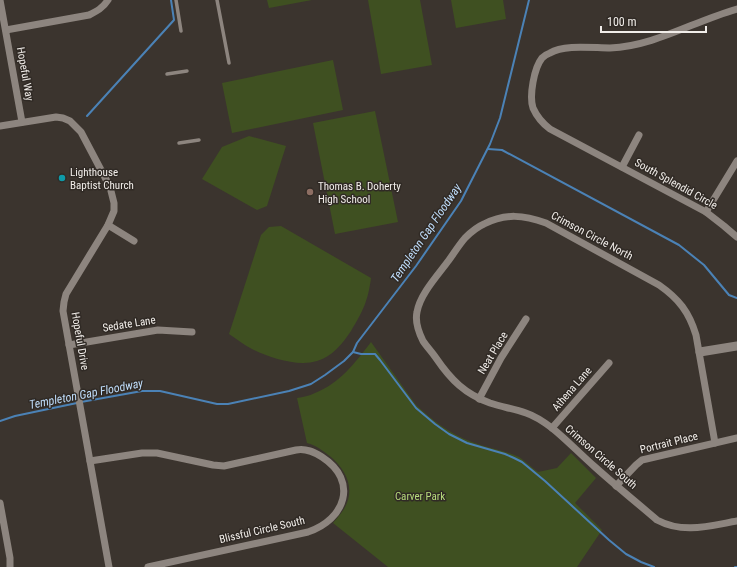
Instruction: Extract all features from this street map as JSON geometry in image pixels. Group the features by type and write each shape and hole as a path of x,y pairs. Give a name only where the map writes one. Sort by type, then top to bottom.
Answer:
{"street":[{"name":"Hopeful Way","path":"0,0 22,122"},
{"path":"6,30 89,15 99,10 108,0"},
{"name":"South Splendid Circle","path":"737,9 667,35 640,43 612,47 564,48 555,50 543,57 539,62 532,97 533,106 541,122 706,212 737,238"},
{"name":"Hopeful Drive","path":"0,126 56,117 70,121 81,132 112,191 114,212 108,225 66,294 63,311 109,567"},
{"name":"South Splendid Circle","path":"622,167 639,136"},
{"path":"706,212 737,161"},
{"name":"Crimson Circle North","path":"454,381 424,341 418,327 417,312 420,302 426,290 464,239 473,231 484,224 507,217 520,216 533,218 546,223 660,285 678,301 689,315 695,329 715,443"},
{"path":"108,225 134,241"},
{"name":"Neat Place","path":"479,399 501,358 526,319"},
{"name":"Sedate Lane","path":"69,345 158,330 192,332"},
{"path":"700,352 737,346"},
{"name":"Athena Lane","path":"552,428 609,363"},
{"name":"Crimson Circle South","path":"454,381 470,394 479,399 526,413 552,428 616,486 657,520 665,524 673,527 699,528 737,521"},
{"name":"Portrait Place","path":"616,486 636,464 642,460 737,438"},
{"name":"Blissful Circle South","path":"90,461 142,453 157,453 224,466 305,449 327,460 340,475 344,488 344,495 341,504 331,517 317,528 308,532 148,567"},
{"path":"0,502 10,558 10,567"}],"lane":[{"path":"176,0 181,31"},
{"path":"217,0 229,63"},
{"path":"167,74 187,71"},
{"path":"179,143 199,140"}],"green space":[{"path":"267,0 312,0 269,8"},
{"path":"368,0 420,0 432,65 381,74"},
{"path":"451,0 503,0 506,19 456,28"},
{"path":"333,60 343,110 232,133 222,83"},
{"path":"375,111 398,222 335,234 313,123"},
{"path":"249,136 286,146 267,206 257,210 202,179 222,147"},
{"path":"281,226 371,278 368,293 359,318 341,345 328,356 309,363 284,361 267,356 246,346 229,334 261,235 269,227"},
{"name":"Carver Park","path":"371,342 416,405 449,431 472,442 519,457 538,472 557,468 571,453 596,478 575,503 602,530 577,567 388,567 333,523 348,502 348,480 341,468 331,457 322,450 307,443 297,398 313,394 332,384 353,365"}],"waterway":[{"path":"87,116 174,20 171,0"},
{"name":"Templeton Gap Floodway","path":"81,402 142,391 160,391 217,404 228,404 289,391 311,384 344,361 353,352 357,343 416,266 461,201 490,144 500,118 529,0"},
{"path":"488,149 502,150 679,245 704,265 729,295 737,298"},
{"name":"Templeton Gap Floodway","path":"353,352 361,354 375,354 416,408 435,424 449,434 467,443 505,454 522,462 626,554 654,567"},
{"name":"Templeton Gap Floodway","path":"0,421 15,416 77,403"}],"place":[{"name":"Lighthouse Baptist Church","path":"62,178"},
{"name":"Thomas B. Doherty High School","path":"310,192"}]}
